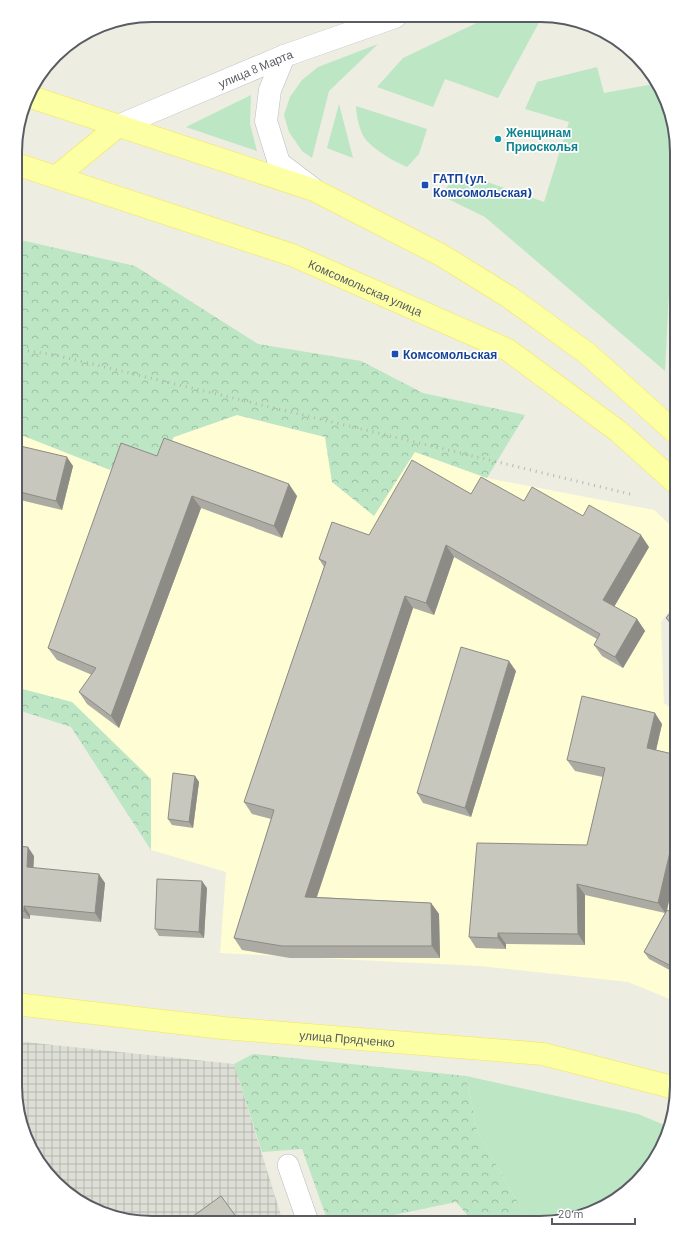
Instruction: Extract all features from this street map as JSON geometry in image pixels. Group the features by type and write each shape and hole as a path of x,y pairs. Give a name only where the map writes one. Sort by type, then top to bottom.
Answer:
{"main road":[{"name":"улица 8 Марта","path":"118,126 284,56 378,22"},
{"path":"284,56 270,90 266,121 279,163 314,190"},
{"path":"34,98 314,190 441,255 509,297 588,354 670,428"},
{"path":"56,177 118,126"},
{"name":"Комсомольская улица","path":"22,166 292,255 508,350 618,431 670,478"},
{"name":"улица Прядченко","path":"22,1005 223,1028 543,1054 670,1087"}],"street":[{"path":"288,1165 306,1216"}],"shaded area":[{"path":"237,415 325,437 332,482 415,452 487,478 654,510 670,525 670,610 661,622 664,703 670,708 670,999 628,982 479,966 220,953 226,872 151,850 151,779 22,692 22,435 109,469 125,446 162,457 174,437"},
{"path":"22,1042 234,1064 281,1216 135,1215 118,1212 94,1203 66,1184 54,1172 35,1144 24,1112 22,1086"}],"green space":[{"path":"479,22 539,22 498,98 445,79 433,107 377,87 403,58"},
{"path":"378,44 329,91 312,158 302,151 289,132 284,115 290,97 302,80 318,67"},
{"path":"597,67 604,93 651,85 657,94 668,126 670,152 670,271 665,371 485,217 442,196 456,171 544,202 569,122 525,109 537,82"},
{"path":"251,95 250,124 257,151 186,127"},
{"path":"339,104 353,158 327,148"},
{"path":"356,106 427,129 419,154 407,167 375,149 367,141 362,134"},
{"path":"22,240 135,266 258,344 361,361 423,393 525,415 487,478 415,452 374,516 332,482 325,437 237,415 174,437 162,457 125,446 110,470 22,435"},
{"path":"22,689 72,702 151,779 151,850 71,727 22,711"},
{"path":"253,1054 466,1076 477,1131 521,1208 523,1216 468,1216 456,1202 389,1216 326,1216 302,1149 262,1152 234,1064"},
{"path":"466,1076 638,1114 664,1125 653,1151 632,1178 619,1189 598,1203 574,1212 540,1216 523,1216 521,1208 477,1131"}],"building":[{"path":"164,438 289,484 274,526 192,496 111,716 79,692 96,668 48,648 121,443 157,456"},
{"path":"22,446 67,457 56,501 22,492"},
{"path":"412,460 471,494 481,477 524,501 532,487 583,516 589,505 641,535 603,600 637,619 615,657 594,645 600,634 446,545 426,603 405,596 305,897 431,903 432,946 282,946 234,938 274,810 244,802 326,562 319,559 332,522 369,535"},
{"path":"670,613 670,621 666,618"},
{"path":"461,647 509,661 465,808 417,793"},
{"path":"582,696 655,713 647,748 670,753 670,852 658,903 577,884 578,934 498,933 498,938 469,937 477,843 587,845 605,768 567,760"},
{"path":"173,773 195,776 189,822 168,819"},
{"path":"22,847 28,847 27,867 99,874 95,913 24,906 24,911 22,911"},
{"path":"157,879 202,881 199,932 155,929"},
{"path":"667,910 670,912 670,965 644,952"},
{"path":"221,1196 236,1216 193,1216"}],"railway":[{"path":"22,350 55,355 630,494"}],"place":[{"name":"Женщинам Приосколья","path":"498,139"},
{"name":"ГАТП (ул. Комсомольская)","path":"425,185"},
{"name":"Комсомольская","path":"395,354"}]}
